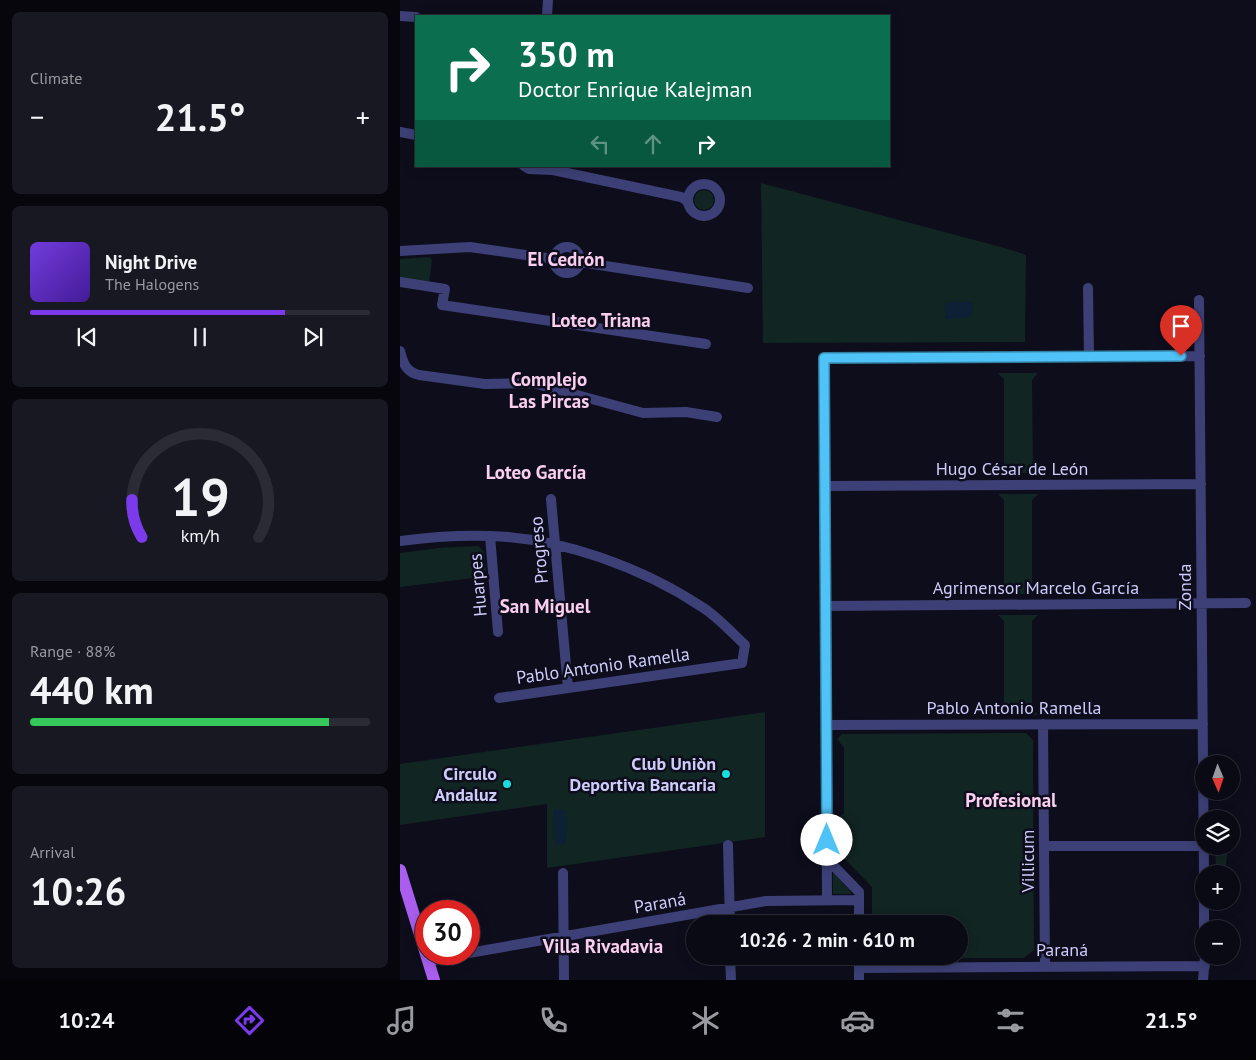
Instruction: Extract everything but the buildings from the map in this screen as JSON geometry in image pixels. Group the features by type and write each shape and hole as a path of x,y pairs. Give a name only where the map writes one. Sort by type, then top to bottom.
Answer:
{"main road":[{"path":"400,870 415,918"},
{"path":"430,965 434,980"}],"street":[{"path":"547,15 548,0"},
{"path":"400,16 415,17"},
{"path":"400,132 415,135"},
{"path":"526,167 529,169 541,167 554,168 681,197 686,200 695,213 704,216 714,213 720,200 717,190 709,185 699,185 687,195 681,197"},
{"path":"689,205 691,191"},
{"path":"400,251 475,247 554,259"},
{"path":"570,247 578,253 580,262 577,268 568,273 558,269 554,259 559,250 570,247"},
{"path":"580,262 748,288"},
{"path":"400,282 445,289 442,305 706,344"},
{"path":"1088,288 1089,357"},
{"name":"Zonda","path":"1199,300 1204,810"},
{"path":"400,352 405,366 414,374 485,384 533,383 643,413 680,412 717,417"},
{"path":"827,900 824,358 1200,356"},
{"name":"Hugo César de León","path":"824,486 1200,484"},
{"name":"Progreso","path":"551,500 568,688"},
{"path":"400,541 434,537 490,536 555,544"},
{"name":"Huarpes","path":"490,536 498,632"},
{"name":"Pablo Antonio Ramella","path":"499,698 742,663 745,645 703,608 644,575 555,544"},
{"name":"Agrimensor Marcelo García","path":"825,606 1246,603"},
{"name":"Pablo Antonio Ramella","path":"826,724 1203,724"},
{"name":"Villicum","path":"1044,724 1044,967"},
{"path":"728,845 729,915"},
{"path":"1044,846 1195,846"},
{"path":"827,859 859,892 859,915"},
{"path":"563,873 564,980"},
{"name":"Paraná","path":"480,952 766,901 859,900"},
{"name":"Paraná","path":"859,968 1044,967 1195,961"},
{"path":"730,965 731,980"},
{"path":"1203,980 1205,965"},
{"path":"859,968 859,980"}],"green space":[{"path":"761,183 1026,255 1025,342 763,343"},
{"path":"700,190 708,190 714,196 714,204 708,210 700,210 694,204 694,196"},
{"path":"429,257 432,259 429,284 400,280 400,259"},
{"path":"998,373 1038,373 1032,380 1033,467 1038,473 998,473 1004,468 1004,379"},
{"path":"998,494 1038,494 1032,500 1032,588 1039,594 998,594 1004,588 1004,500"},
{"path":"478,546 484,552 486,571 474,574 474,578 400,587 400,553"},
{"path":"998,615 1038,615 1032,621 1032,709 1038,715 998,714 1004,709 1004,621"},
{"path":"765,712 765,837 547,868 547,804 400,825 400,764"},
{"path":"1026,733 1033,740 1034,950 1024,958 968,958 968,915 872,915 872,887 838,852 838,818 844,813 844,748 837,739 842,734"},
{"path":"1215,855 1227,855 1226,865 1216,865"},
{"path":"833,872 851,892 851,894 833,894"}],"water":[{"path":"946,302 972,302 973,314 965,318 945,319"},
{"path":"554,809 565,809 566,844 555,844"}],"place":[{"name":"Club Uniòn Deportiva Bancaria","path":"726,774"},
{"name":"Circulo Andaluz","path":"507,784"}],"district":[{"name":"El Cedrón","path":"566,259"},
{"name":"Loteo Triana","path":"601,320"},
{"name":"Complejo Las Pircas","path":"549,390"},
{"name":"Loteo García","path":"536,472"},
{"name":"San Miguel","path":"545,606"},
{"name":"Profesional","path":"1011,800"},
{"name":"Villa Rivadavia","path":"603,946"}],"route":[{"path":"827,840 824,358 1181,356"}]}
